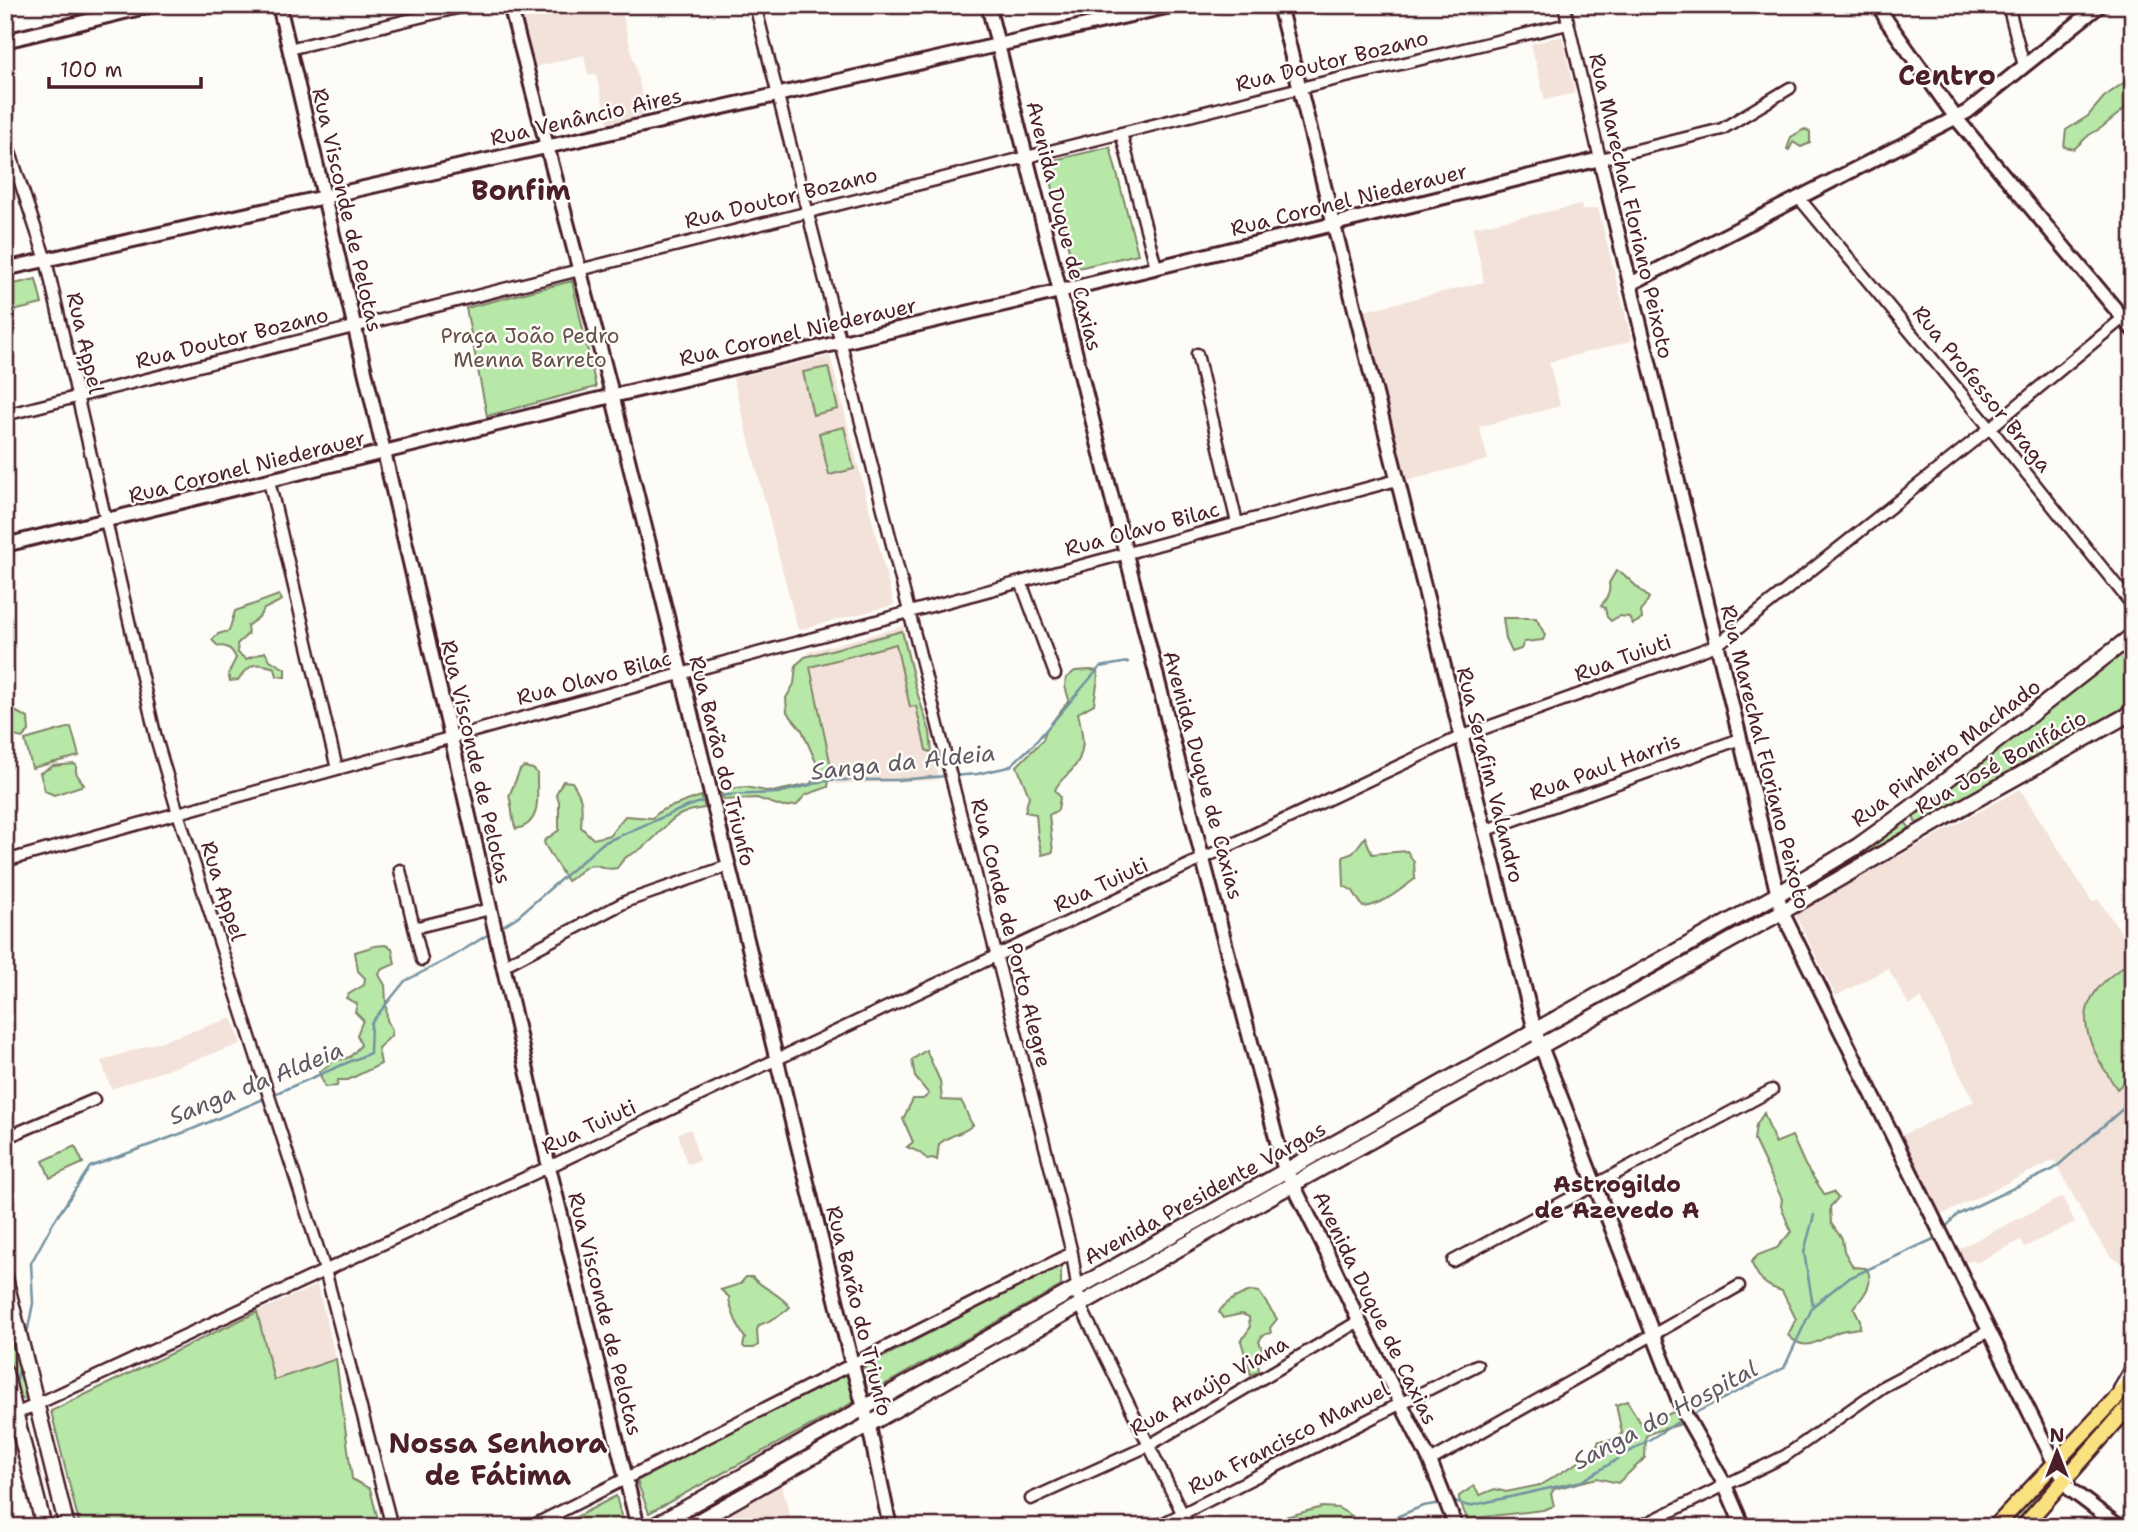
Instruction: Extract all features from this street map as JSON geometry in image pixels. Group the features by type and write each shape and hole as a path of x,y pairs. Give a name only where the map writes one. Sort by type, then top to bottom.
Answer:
{"main road":[{"name":"Rua Pinheiro Machado","path":"1778,894 1858,846 1908,810 2133,635"},
{"name":"Rua José Bonifácio","path":"1782,912 2133,712"},
{"path":"1908,810 1909,822 1922,831"},
{"name":"Avenida Presidente Vargas","path":"688,1527 1080,1305 1535,1031 1778,894"},
{"name":"Avenida Presidente Vargas","path":"652,1527 1077,1289 1541,1046 1782,912"},
{"path":"5,1278 21,1412 44,1527"},
{"path":"5,1371 60,1498 67,1527"},
{"path":"1995,1527 2133,1380"},
{"path":"2023,1527 2133,1402"},
{"path":"39,1504 60,1498"}],"street":[{"path":"5,41 153,5"},
{"name":"Rua Visconde de Pelotas","path":"279,5 452,737 549,1167 638,1527"},
{"path":"289,49 469,5"},
{"name":"Rua Barão do Triunfo","path":"510,5 612,396 869,1426 890,1527"},
{"name":"Rua Conde de Porto Alegre","path":"755,5 1072,1252 1080,1305 1189,1527"},
{"name":"Avenida Duque de Caxias","path":"988,5 1203,858 1289,1178 1430,1461 1456,1527"},
{"name":"Rua Venâncio Aires","path":"5,269 1175,5"},
{"name":"Rua Serafim Valandro","path":"1279,5 1535,1031 1683,1411 1725,1485 1744,1527"},
{"name":"Rua Marechal Floriano Peixoto","path":"1564,5 1782,912 2055,1464 2071,1490 2120,1527"},
{"path":"1879,5 1886,21 1956,118 2128,314 2133,330"},
{"path":"2008,5 2024,66"},
{"path":"1630,284 1967,112 2100,5"},
{"name":"Rua Doutor Bozano","path":"5,415 807,211 1568,24"},
{"path":"1600,159 1730,126 1790,88"},
{"path":"1121,133 1156,267"},
{"name":"Rua Appel","path":"5,137 46,260 156,738 325,1270 391,1527"},
{"name":"Rua Coronel Niederauer","path":"5,545 1600,159"},
{"name":"Rua Professor Braga","path":"1799,198 1990,428 2133,606"},
{"name":"Rua Tuiuti","path":"21,1412 549,1167 1460,737 1717,645 1990,428 2128,314"},
{"path":"1197,354 1237,523"},
{"name":"Rua Olavo Bilac","path":"5,861 1397,480"},
{"path":"269,481 337,769"},
{"path":"1021,582 1055,674"},
{"name":"Rua Paul Harris","path":"1484,831 1740,739"},
{"path":"503,966 627,901 728,866"},
{"path":"400,870 422,960"},
{"path":"414,928 490,909"},
{"path":"1453,1261 1772,1090"},
{"path":"5,1138 94,1100"},
{"path":"530,1527 1072,1252"},
{"path":"1430,1461 1739,1286"},
{"name":"Rua Araújo Viana","path":"1031,1499 1147,1446 1359,1321"},
{"path":"1639,1527 1785,1456 1884,1386 1989,1331"},
{"path":"2111,1404 2133,1365"},
{"name":"Rua Francisco Manuel","path":"1156,1527 1477,1366"}],"shaded area":[{"path":"518,5 620,5 647,114 608,123 596,74 588,75 584,55 535,67"},
{"path":"1562,36 1575,93 1545,100 1531,44"},
{"path":"1581,205 1582,210 1598,208 1632,341 1549,362 1560,406 1479,427 1488,460 1407,480 1364,311 1484,282 1473,227"},
{"path":"830,356 894,605 798,630 733,378"},
{"path":"903,626 939,780 836,784 808,652"},
{"path":"2020,789 2092,902 2098,899 2133,949 2133,1268 2111,1257 2090,1227 2054,1160 1941,1215 1901,1136 1974,1101 1921,998 1909,1005 1888,968 1836,996 1795,914"},
{"path":"232,1018 241,1044 111,1089 101,1061"},
{"path":"691,1129 699,1161 687,1164 678,1133"},
{"path":"2062,1197 2075,1222 2025,1247 2021,1240 1976,1263 1973,1259 1965,1263 1958,1249"},
{"path":"317,1285 336,1359 274,1381 257,1312"},
{"path":"781,1484 792,1527 706,1527"}],"green space":[{"path":"2133,76 2133,102 2074,149 2064,147 2066,130 2088,116 2104,97"},
{"path":"1805,129 1810,132 1810,143 1801,147 1793,142 1789,150 1787,149 1791,137"},
{"path":"1110,147 1138,254 1074,269 1046,162"},
{"path":"36,279 42,304 5,313 5,286"},
{"name":"Praça João Pedro Menna Barreto","path":"572,281 596,387 487,416 466,308"},
{"path":"828,367 838,409 813,415 803,372"},
{"path":"844,427 854,469 829,475 819,433"},
{"path":"1616,571 1622,573 1649,598 1641,612 1642,619 1633,624 1629,617 1619,616 1611,621 1605,608 1601,606 1608,595 1609,583"},
{"path":"279,595 282,600 264,609 259,617 247,626 248,634 237,644 238,653 246,659 265,652 270,660 285,669 285,677 277,676 275,668 258,664 250,667 238,680 230,681 228,674 236,658 229,649 218,646 212,640 218,634 229,631 235,611"},
{"path":"1503,618 1536,618 1545,635 1543,640 1524,642 1521,649 1512,652 1506,639"},
{"path":"902,631 930,732 932,753 926,750 916,706 910,707 896,644 810,667 831,766 828,787 805,795 797,805 783,807 757,798 724,800 720,790 745,787 772,792 810,784 820,771 802,730 787,712 786,698 794,684 796,665 805,657"},
{"path":"2133,644 2133,702 1918,823 1915,822 1913,815"},
{"path":"1075,671 1097,671 1098,678 1094,704 1078,713 1082,751 1076,765 1055,790 1060,797 1058,810 1049,815 1053,852 1042,855 1036,814 1025,812 1029,796 1017,766 1043,740 1046,730 1069,700 1066,678"},
{"path":"5,706 28,718 29,731 22,738 7,734"},
{"path":"71,727 79,756 32,768 25,740"},
{"path":"74,764 84,785 54,795 45,791 40,773 53,766"},
{"path":"524,767 537,773 537,807 531,821 516,829 509,796 520,770"},
{"path":"2132,772 2133,815 2127,811 2124,796"},
{"path":"563,781 572,782 576,788 581,803 581,827 593,839 610,835 625,816 652,818 662,810 701,796 705,808 692,810 675,818 651,841 626,857 617,868 590,866 567,881 544,841 559,830 559,801 556,794"},
{"path":"1904,821 1910,828 1807,885 1871,847"},
{"path":"1365,837 1372,854 1407,851 1414,862 1415,879 1383,901 1363,907 1353,891 1344,886 1343,857 1353,853"},
{"path":"1766,905 1768,910 1555,1031 1553,1027"},
{"path":"385,945 392,948 395,964 381,970 379,975 385,985 387,1020 392,1030 391,1036 378,1048 381,1064 348,1080 338,1080 337,1086 325,1087 319,1072 334,1061 350,1057 361,1045 357,1035 363,1020 355,1012 357,1004 346,998 364,985 365,978 358,971 355,952"},
{"path":"2133,960 2133,1074 2117,1089 2094,1051 2086,1018 2089,1004 2097,989"},
{"path":"1527,1041 1530,1045 1306,1172 1303,1167"},
{"path":"926,1050 940,1081 942,1100 961,1101 973,1125 939,1144 937,1160 927,1159 907,1147 913,1142 903,1119 913,1099 923,1099 929,1094 915,1077 912,1060"},
{"path":"1764,1113 1775,1143 1792,1136 1805,1165 1825,1195 1833,1192 1838,1198 1830,1207 1831,1223 1842,1239 1844,1251 1853,1267 1866,1268 1869,1274 1867,1289 1854,1308 1860,1320 1860,1328 1841,1331 1812,1344 1800,1344 1788,1335 1796,1319 1782,1291 1763,1281 1751,1262 1758,1255 1777,1248 1791,1232 1781,1206 1782,1199 1754,1140 1756,1125"},
{"path":"75,1146 83,1163 50,1178 43,1161"},
{"path":"1273,1184 1275,1189 1085,1296 1084,1293"},
{"path":"1061,1264 1061,1286 873,1391 864,1367"},
{"path":"746,1277 752,1277 790,1307 776,1318 759,1325 758,1345 754,1348 743,1346 745,1338 729,1297 721,1290 740,1284"},
{"path":"1251,1291 1259,1292 1277,1319 1270,1328 1271,1333 1264,1335 1259,1342 1266,1357 1258,1362 1259,1371 1251,1375 1241,1341 1250,1328 1249,1317 1242,1314 1223,1318 1219,1312 1233,1299"},
{"path":"1069,1302 1071,1305 878,1412 876,1409"},
{"path":"257,1312 274,1380 336,1359 352,1479 370,1489 380,1527 80,1527 51,1411"},
{"path":"5,1333 13,1335 28,1397 26,1400 19,1397 5,1343"},
{"path":"847,1372 856,1401 649,1513 637,1481"},
{"path":"1627,1401 1643,1427 1675,1411 1685,1422 1646,1436 1645,1458 1618,1483 1597,1478 1554,1489 1551,1494 1554,1506 1543,1510 1467,1519 1459,1496 1474,1486 1480,1495 1495,1489 1506,1492 1540,1485 1594,1453 1599,1441 1617,1438 1622,1433 1616,1405"},
{"path":"2050,1477 2056,1481 2015,1527 2005,1527"},
{"path":"616,1496 624,1527 557,1527"},
{"path":"1322,1507 1338,1508 1352,1516 1348,1518 1359,1524 1359,1527 1267,1527 1286,1517"}],"waterway":[{"name":"Sanga da Aldeia","path":"953,776 1009,767 1033,745 1100,667 1128,662"},
{"name":"Sanga da Aldeia","path":"717,798 726,795 778,793 830,780 897,780 946,776"},
{"name":"Sanga da Aldeia","path":"498,929 517,917 603,843 707,800"},
{"name":"Sanga da Aldeia","path":"272,1095 370,1053 371,1023 405,981 452,957 492,932"},
{"name":"Sanga da Aldeia","path":"26,1339 33,1303 31,1263 53,1223 90,1167 188,1131 266,1098"},
{"name":"Sanga do Hospital","path":"1944,1229 1957,1215 2054,1169 2133,1100"},
{"name":"Sanga do Hospital","path":"1813,1306 1804,1252 1814,1215"},
{"name":"Sanga do Hospital","path":"1689,1416 1784,1368 1813,1306 1847,1279 1938,1237"},
{"name":"Sanga da Aldeia","path":"15,1386 20,1366"},
{"name":"Sanga do Hospital","path":"1451,1501 1469,1506 1582,1481 1683,1419"},
{"name":"Sanga do Hospital","path":"1372,1527 1423,1506 1441,1503"}],"district":[{"name":"Centro","path":"1947,75"},
{"name":"Bonfim","path":"521,190"},
{"name":"Astrogildo de Azevedo A","path":"1617,1197"},
{"name":"Nossa Senhora de Fátima","path":"498,1459"}]}
